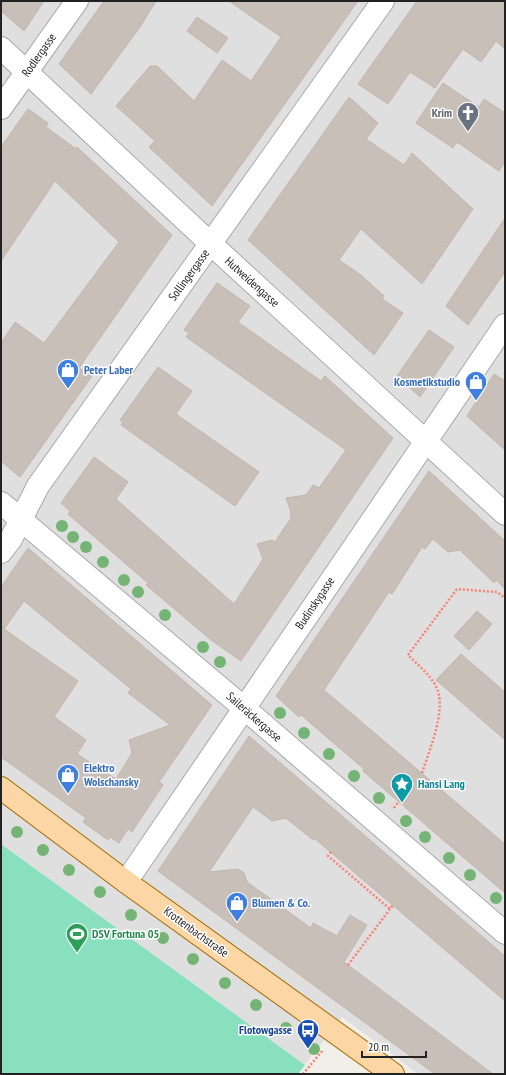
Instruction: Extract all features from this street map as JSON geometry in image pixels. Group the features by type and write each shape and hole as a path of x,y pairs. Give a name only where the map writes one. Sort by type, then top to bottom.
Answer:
{"main road":[{"name":"Krottenbachstraße","path":"1,788 126,882 393,1074"}],"street":[{"name":"Rodlergasse","path":"1,108 77,1"},
{"name":"Sollingergasse","path":"1,552 21,520 38,486 384,1"},
{"name":"Hutweidengasse","path":"1,48 211,244 505,514"},
{"name":"Budinskygasse","path":"126,882 505,325"},
{"name":"Saileräckergasse","path":"1,503 244,708 505,933"}],"path":[{"path":"422,773 439,718 438,691 425,672 408,655 457,589 497,592 505,598"},
{"path":"331,852 328,856 390,909"},
{"path":"348,965 393,905"},
{"path":"303,1074 336,1032"}],"shaded area":[{"path":"1,1 505,1 505,1074 418,1074 342,1017 305,1065 1,844"}],"green space":[{"name":"DSV Fortuna 05","path":"1,844 305,1065 298,1074 1,1074"}],"building":[{"path":"1,1 44,1 24,31 1,11"},
{"path":"104,1 156,1 140,27 91,94 59,64"},
{"path":"229,1 358,1 212,206 149,147 155,141 116,106 150,66 157,66 194,101 222,60 251,81 281,37"},
{"path":"417,1 505,1 505,49 496,41 481,62 463,49 435,88 410,72 388,104 358,84"},
{"path":"197,17 228,38 217,53 187,31"},
{"name":"Krim","path":"443,83 479,107 484,99 505,113 505,162 499,171 457,142 453,148 416,123"},
{"path":"349,97 378,123 366,139 404,165 412,153 473,209 422,284 361,229 339,260 361,275 384,296 382,299 403,313 374,355 248,240"},
{"path":"28,109 48,123 46,127 76,149 77,147 172,235 79,368 92,376 20,477 1,461 1,343 15,322 44,343 119,242 55,181 1,261 1,147"},
{"path":"505,218 505,272 468,325 446,306"},
{"path":"217,283 250,306 238,322 321,381 325,376 393,438 241,661 211,640 146,585 148,583 68,514 70,511 61,503 94,457 128,482 116,499 234,604 263,559 257,544 272,540 275,542 291,518 290,509 286,498 306,495 313,485 319,488 346,450 186,337 189,333 184,330"},
{"path":"429,330 454,347 420,397 397,376"},
{"path":"158,367 192,391 176,414 259,472 235,506 121,425 123,422 120,420"},
{"path":"494,374 505,381 505,450 467,416"},
{"path":"429,471 505,541 505,589 496,580 494,583 460,550 448,552 433,539 425,549 422,547 392,594 389,592 324,690 505,844 505,893 363,771 364,769 301,715 299,717 276,696"},
{"path":"28,548 212,705 159,782 163,785 132,832 128,829 119,843 110,837 108,840 83,822 86,818 1,757 1,587","holes":["24,601 131,689 128,693 170,725 129,740 132,753 116,779 77,754 86,740 54,717 78,681 4,629"]},
{"path":"477,611 492,624 469,650 454,636"},
{"path":"461,654 505,692 505,740 436,680"},
{"path":"249,736 505,956 505,1001 314,838 313,840 286,818 272,821 253,807 209,872 238,869 244,873 247,882 311,928 313,923 337,936 350,915 367,925 344,962 493,1074 435,1074 158,871"}],"place":[{"name":"Krim","path":"468,132"},
{"name":"Peter Laber","path":"68,390"},
{"name":"Kosmetikstudio","path":"476,402"},
{"name":"Elektro Wolschansky","path":"68,794"},
{"name":"Hansi Lang","path":"402,804"},
{"name":"Blumen & Co.","path":"237,922"},
{"name":"DSV Fortuna 05","path":"77,954"},
{"name":"Flotowgasse","path":"308,1050"}]}
